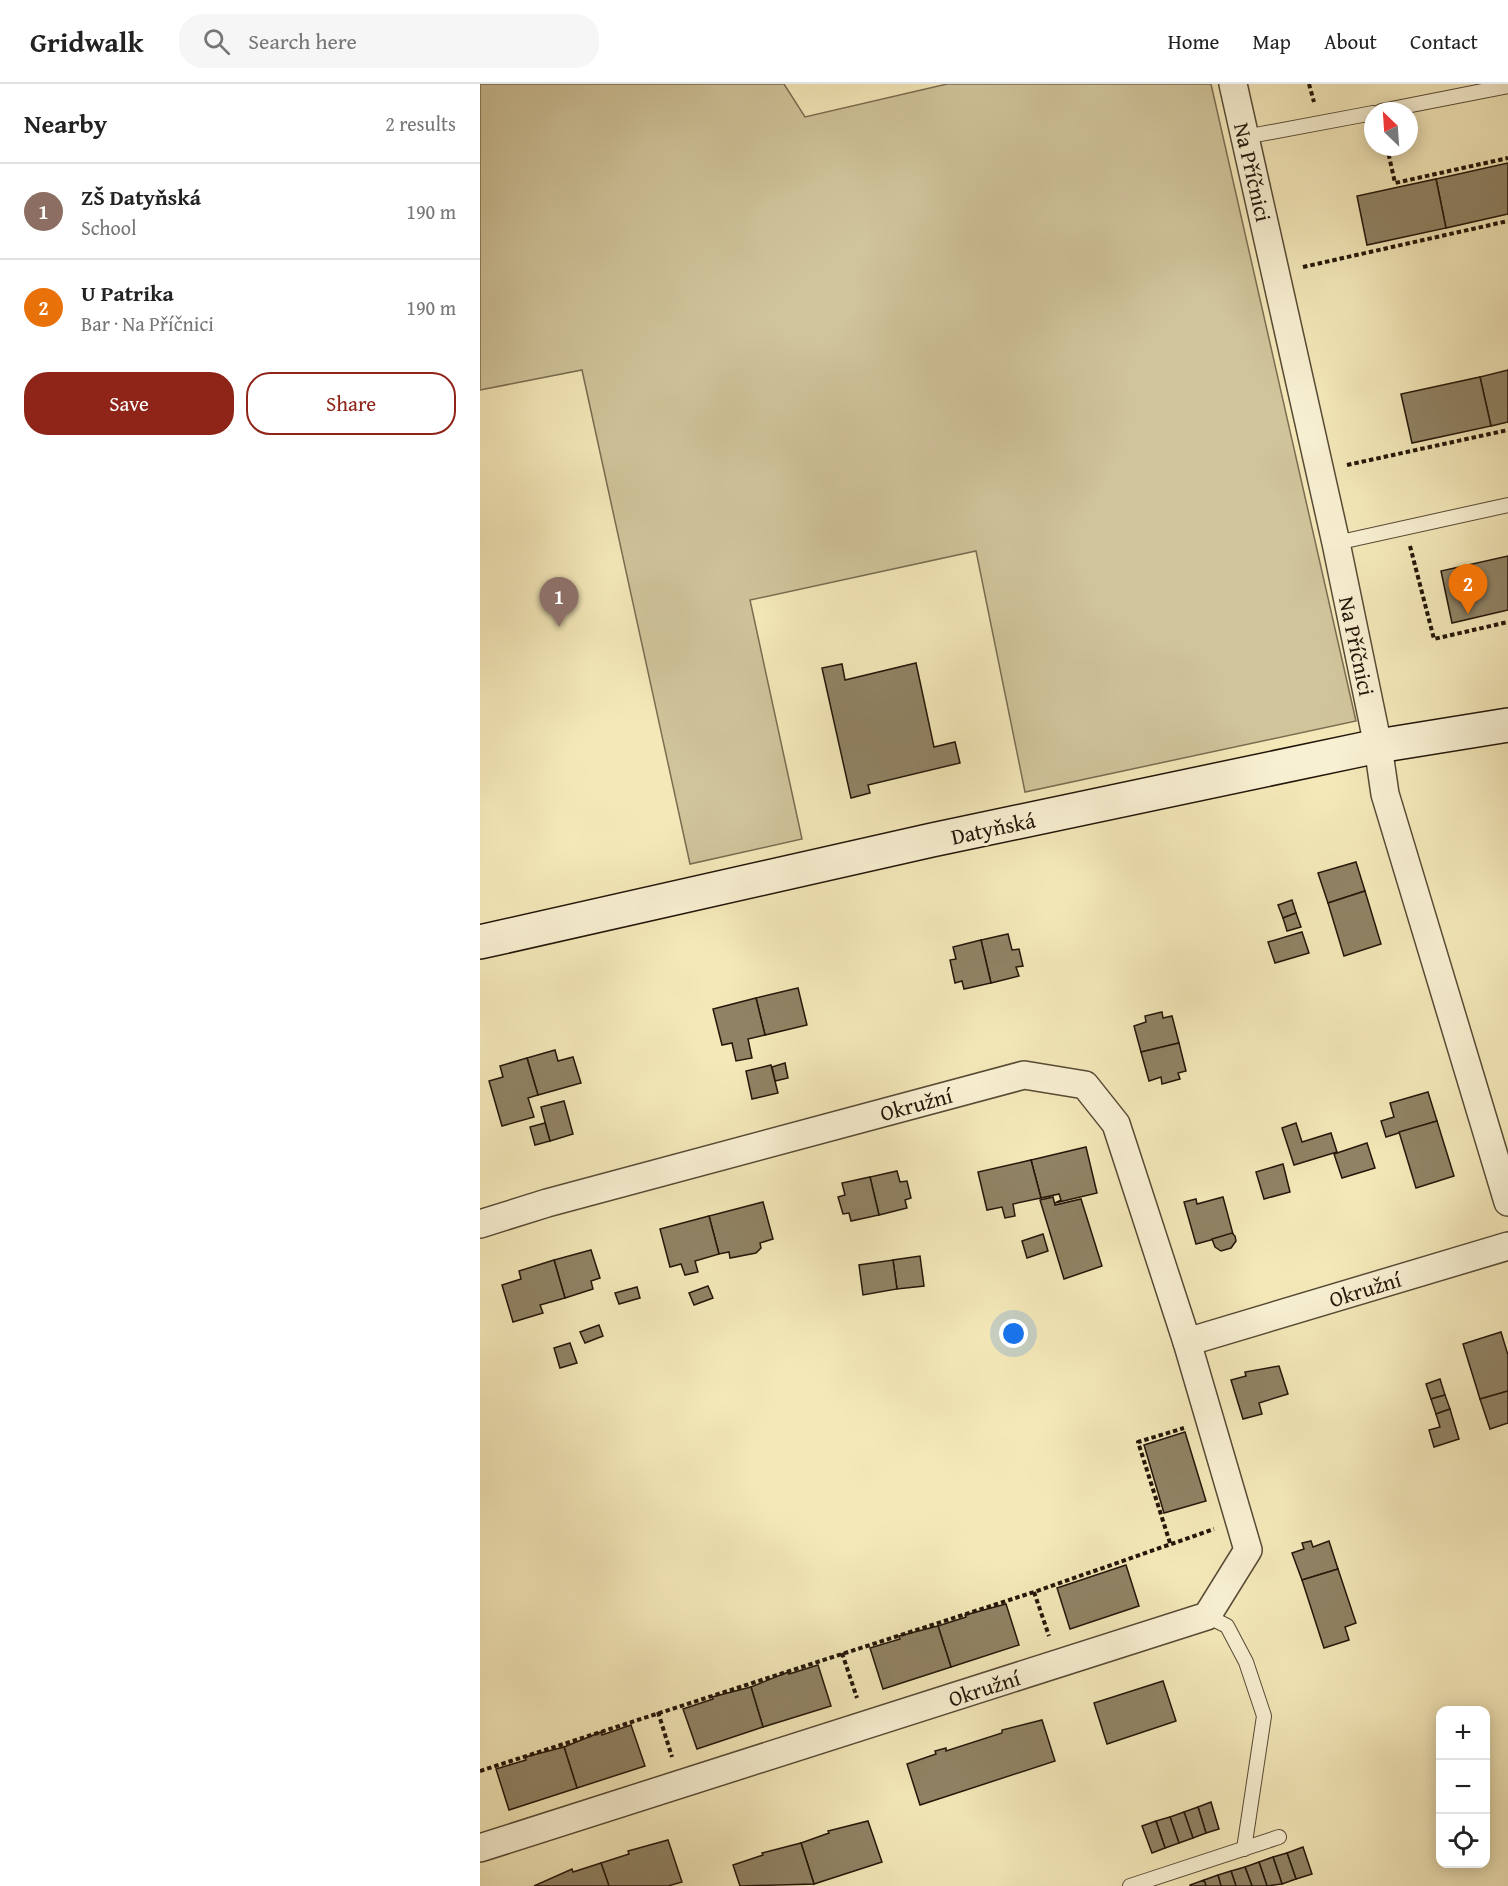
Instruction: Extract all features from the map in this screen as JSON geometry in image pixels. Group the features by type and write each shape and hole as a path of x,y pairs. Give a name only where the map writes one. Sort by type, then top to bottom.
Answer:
{"main road":[{"name":"Datyňská","path":"480,942 932,840 1378,746 1508,725"}],"street":[{"name":"Na Příčnici","path":"1233,84 1336,543 1378,746 1384,794 1508,1202"},
{"name":"Okružní","path":"480,1224 547,1203 1024,1075 1085,1085 1116,1124 1187,1342 1248,1550 1208,1616 480,1848"},
{"name":"Okružní","path":"1187,1342 1508,1245"}],"lane":[{"path":"1418,104 1508,86"},
{"path":"1245,137 1364,115"},
{"path":"1336,543 1508,505"},
{"path":"1208,1616 1227,1626 1246,1662 1264,1716 1244,1849"},
{"path":"1130,1886 1279,1837"}],"path":[{"path":"1389,156 1395,183 1508,158"},
{"path":"1276,273 1508,221"},
{"path":"1320,471 1508,430"},
{"path":"1405,528 1434,639 1508,622"},
{"path":"1170,1543 1137,1442 1210,1420"},
{"path":"480,1771 1034,1592 1239,1521"},
{"path":"1034,1592 1058,1664"},
{"path":"842,1653 866,1725"},
{"path":"658,1712 681,1784"}],"shaded area":[{"path":"480,84 784,84 805,117 947,84 1211,84 1356,721 1025,792 976,551 750,600 802,839 690,864 582,370 480,390"}],"building":[{"path":"1508,163 1508,214 1446,228 1436,179"},
{"path":"1436,179 1446,228 1367,245 1357,196"},
{"path":"1508,370 1508,422 1491,426 1480,377"},
{"path":"1480,377 1491,426 1412,443 1401,394"},
{"path":"1508,556 1508,610 1452,623 1441,571"},
{"path":"916,663 934,747 955,742 960,763 868,785 870,793 851,798 822,668 842,664 845,680"},
{"path":"1356,862 1365,891 1328,903 1318,873"},
{"path":"1365,891 1381,944 1344,956 1328,903"},
{"path":"1292,900 1296,913 1283,918 1278,905"},
{"path":"1296,913 1301,927 1287,931 1283,918"},
{"path":"1302,932 1309,953 1275,963 1268,942"},
{"path":"1008,934 1012,950 1019,949 1023,966 1016,967 1019,976 991,983 981,940"},
{"path":"981,940 991,983 964,989 962,981 955,983 950,960 956,959 953,947"},
{"path":"798,988 807,1025 765,1035 756,998"},
{"path":"756,998 765,1035 748,1039 752,1058 736,1061 732,1043 722,1045 713,1009"},
{"path":"1162,1012 1163,1018 1172,1016 1179,1043 1141,1052 1134,1026 1146,1022 1145,1016"},
{"path":"1179,1043 1186,1071 1178,1073 1180,1079 1162,1084 1161,1077 1149,1081 1141,1052"},
{"path":"555,1050 558,1061 573,1057 581,1083 538,1095 527,1058"},
{"path":"527,1058 538,1095 528,1098 534,1117 502,1126 489,1081 503,1077 500,1066"},
{"path":"785,1063 788,1078 775,1081 772,1067"},
{"path":"771,1065 778,1093 752,1099 746,1071"},
{"path":"1428,1092 1437,1121 1386,1137 1381,1121 1394,1117 1390,1103"},
{"path":"564,1101 573,1134 550,1141 541,1107"},
{"path":"1437,1121 1454,1176 1416,1188 1399,1132"},
{"path":"545,1123 550,1141 535,1145 530,1127"},
{"path":"1296,1123 1302,1142 1331,1133 1337,1152 1294,1165 1282,1128"},
{"path":"1367,1143 1375,1168 1342,1178 1334,1154"},
{"path":"1086,1147 1097,1193 1055,1203 1061,1200 1059,1194 1041,1198 1031,1160"},
{"path":"1031,1160 1041,1198 1013,1204 1015,1216 1005,1218 1002,1207 987,1210 978,1172"},
{"path":"1283,1164 1290,1192 1264,1199 1256,1172"},
{"path":"897,1171 900,1182 907,1181 911,1198 905,1200 907,1208 879,1215 870,1177"},
{"path":"870,1177 879,1215 851,1221 849,1213 843,1214 838,1197 845,1195 842,1183"},
{"path":"1053,1197 1055,1205 1081,1199 1102,1266 1064,1279 1040,1200"},
{"path":"1223,1197 1233,1234 1196,1244 1184,1202 1196,1199 1197,1204"},
{"path":"763,1202 773,1239 760,1243 761,1248 756,1253 730,1258 729,1252 719,1254 709,1216"},
{"path":"709,1216 719,1254 695,1261 698,1272 685,1275 681,1264 670,1267 660,1229"},
{"path":"1232,1233 1236,1241 1231,1248 1221,1251 1215,1247 1212,1239"},
{"path":"1043,1234 1048,1251 1027,1258 1022,1241"},
{"path":"591,1250 600,1278 591,1281 593,1289 565,1298 554,1260"},
{"path":"920,1256 924,1286 897,1289 893,1260"},
{"path":"554,1260 565,1298 540,1305 543,1313 513,1322 502,1285 521,1279 519,1271"},
{"path":"893,1260 897,1289 863,1295 859,1265"},
{"path":"708,1286 713,1298 694,1305 689,1293"},
{"path":"637,1287 640,1298 619,1304 615,1293"},
{"path":"599,1325 603,1336 585,1343 580,1332"},
{"path":"1501,1332 1508,1355 1508,1391 1480,1399 1463,1344"},
{"path":"570,1343 577,1363 560,1368 554,1348"},
{"path":"1279,1366 1288,1394 1259,1403 1262,1414 1243,1419 1231,1380 1246,1376 1245,1372"},
{"path":"1440,1379 1445,1395 1431,1399 1426,1384"},
{"path":"1508,1391 1508,1423 1490,1429 1480,1399"},
{"path":"1445,1395 1450,1409 1436,1414 1431,1399"},
{"path":"1450,1409 1459,1439 1434,1447 1429,1430 1440,1427 1436,1414"},
{"path":"1185,1432 1206,1501 1164,1513 1144,1445"},
{"path":"1311,1541 1313,1547 1329,1541 1338,1569 1302,1580 1292,1553 1304,1549 1302,1543"},
{"path":"1126,1565 1139,1606 1070,1629 1057,1588"},
{"path":"1338,1569 1356,1623 1345,1627 1349,1640 1324,1648 1302,1580"},
{"path":"1006,1604 1019,1645 951,1667 938,1626 966,1617 965,1615"},
{"path":"938,1626 951,1667 883,1689 870,1648 900,1639 899,1636"},
{"path":"818,1665 831,1706 763,1727 751,1687 788,1672 789,1674"},
{"path":"1163,1681 1176,1721 1107,1744 1094,1703"},
{"path":"751,1687 763,1727 697,1749 683,1709 713,1699 712,1697"},
{"path":"1042,1720 1055,1761 920,1805 907,1764 936,1754 935,1751 946,1748 946,1751 1002,1733 1002,1730"},
{"path":"631,1725 645,1766 577,1788 564,1747 601,1732 602,1735"},
{"path":"564,1747 577,1788 509,1810 496,1769 526,1760 525,1757"},
{"path":"1211,1802 1219,1829 1206,1833 1198,1807"},
{"path":"1198,1807 1206,1833 1193,1838 1184,1812"},
{"path":"1184,1812 1193,1838 1179,1843 1170,1817"},
{"path":"1170,1817 1179,1843 1165,1848 1156,1821"},
{"path":"868,1821 882,1862 814,1884 801,1843 829,1833 828,1831"},
{"path":"1156,1821 1165,1848 1152,1853 1142,1826"},
{"path":"668,1840 682,1882 668,1886 609,1886 601,1863 629,1854 628,1851"},
{"path":"801,1843 814,1884 740,1886 733,1865 763,1855 762,1853"},
{"path":"1303,1847 1312,1874 1296,1879 1287,1853"},
{"path":"1287,1853 1296,1879 1282,1884 1273,1857"},
{"path":"1273,1857 1282,1884 1267,1886 1259,1862"},
{"path":"1259,1862 1267,1886 1252,1886 1245,1867"},
{"path":"601,1863 609,1886 534,1886 572,1869 573,1872"},
{"path":"1245,1867 1252,1886 1236,1886 1231,1871"},
{"path":"1231,1871 1236,1886 1221,1886 1218,1875"},
{"path":"1218,1875 1221,1886 1206,1886 1204,1880"},
{"path":"1204,1880 1206,1886 1190,1886 1190,1885"}],"place":[{"name":"U Patrika","path":"1468,614"},
{"name":"ZŠ Datyňská","path":"559,627"}]}
